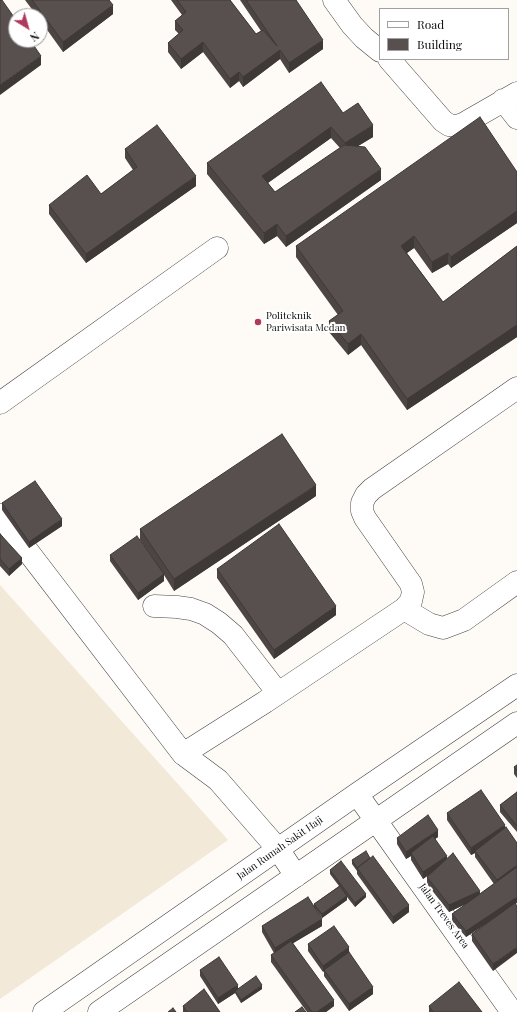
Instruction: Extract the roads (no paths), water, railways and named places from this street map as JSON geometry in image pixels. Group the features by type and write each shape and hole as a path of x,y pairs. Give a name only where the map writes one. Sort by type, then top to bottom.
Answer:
{"street":[{"path":"334,0 352,25 364,38 379,50"},
{"path":"389,60 443,121 449,125 457,126 463,124 510,96 517,118"},
{"path":"0,403 217,248"},
{"path":"183,754 404,609 411,601 413,592 411,584 365,518 362,511 362,503 366,495 372,489 517,388"},
{"path":"0,515 183,754 218,780 278,850 296,876"},
{"path":"404,609 429,624 443,628 464,620 517,582"},
{"path":"154,606 191,609 205,614 219,623 233,635 278,693"},
{"name":"Jalan Rumah Sakit Haji","path":"44,1012 357,794 517,685"},
{"path":"99,1012 517,724"},
{"name":"Jalan Treves Area","path":"357,794 512,1012"}],"place":[{"name":"Politeknik Pariwisata Medan","path":"258,322"}]}
